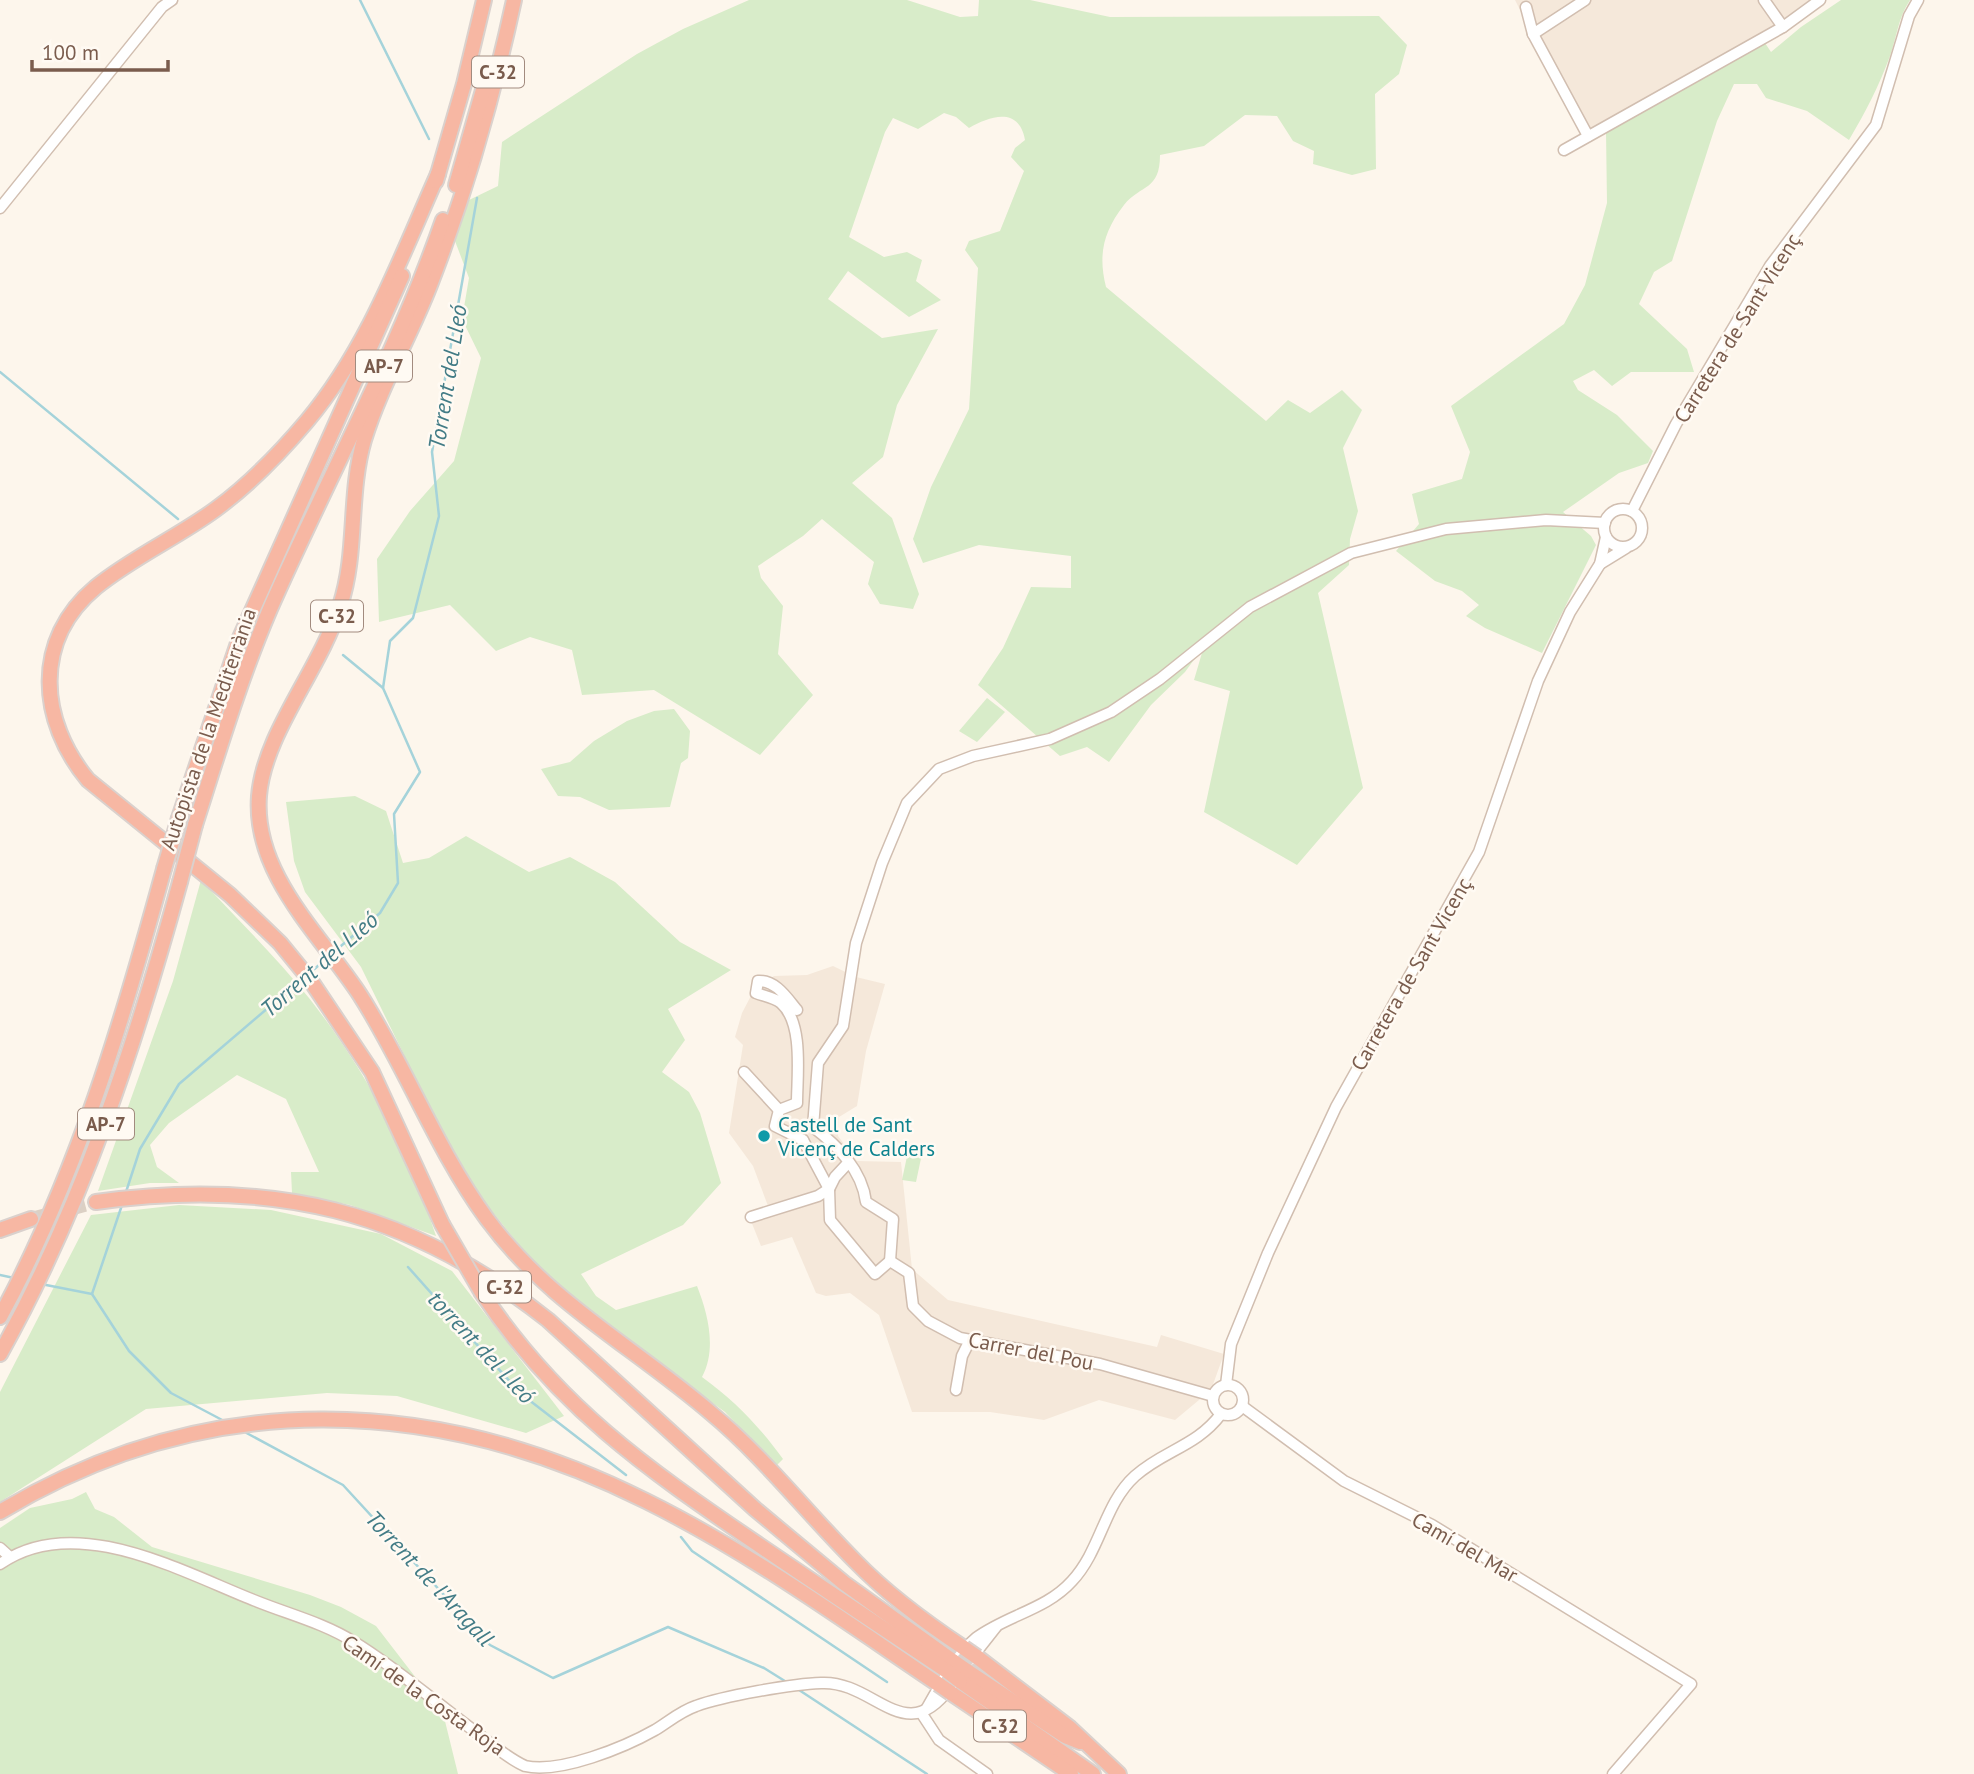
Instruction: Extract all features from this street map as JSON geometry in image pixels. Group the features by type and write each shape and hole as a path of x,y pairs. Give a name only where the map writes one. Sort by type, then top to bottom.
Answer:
{"highway":[{"name":"Autopista de la Mediterrània","path":"0,1317 57,1199 95,1102 130,992 179,818 239,640 392,303 425,217 464,83 484,0"},
{"name":"Autopista de la Mediterrània","path":"0,1354 52,1254 95,1155 128,1064 195,825 229,721 270,610 382,371 427,264 482,96 505,0"},
{"name":"C-32","path":"514,0 491,99 460,202 424,300 366,434 356,472 349,575 343,599 321,655 275,738 263,770 259,815 264,844 287,893 373,1017 449,1162 510,1247 562,1301 710,1412 880,1586 1018,1685 1119,1774"},
{"name":"C-32","path":"438,174 368,330 327,396 289,443 236,494 192,526 119,570 86,596 61,632 49,681 51,707 58,733 71,758 89,780 230,895 280,943 324,998 372,1072 442,1224 482,1293 547,1378 589,1420 635,1460 950,1667 1065,1736 1085,1743"},
{"name":"C-32","path":"96,1202 186,1192 279,1198 366,1219 449,1254 512,1292 548,1320 755,1509 950,1667"},
{"path":"0,1230 31,1219"},
{"name":"C-32","path":"0,1512 56,1481 110,1457 221,1427 278,1420 337,1418 393,1421 450,1430 561,1463 666,1511 765,1569 1071,1774"},
{"name":"C-32","path":"964,1676 1093,1774"}],"street":[{"path":"0,208 162,7 172,0"},
{"path":"1532,34 1585,0"},
{"path":"1764,0 1783,27"},
{"path":"1564,150 1783,27 1820,0"},
{"name":"Carretera de Sant Vicenç","path":"1632,512 1676,424 1770,266 1876,125 1909,16 1918,0"},
{"path":"1526,7 1532,34 1588,136"},
{"path":"1615,511 1632,512 1640,519 1642,531 1637,541 1628,547 1613,545 1606,537 1605,523 1615,511"},
{"path":"803,1140 813,1127 818,1063 843,1026 856,943 882,863 907,803 939,769 973,756 1050,739 1111,712 1160,679 1250,607 1351,553 1446,529 1546,520 1605,523"},
{"name":"Carretera de Sant Vicenç","path":"1226,1385 1231,1344 1268,1253 1336,1107 1479,852 1554,643 1600,564 1606,537"},
{"name":"Carretera de Sant Vicenç","path":"1600,564 1628,547"},
{"path":"779,1110 797,1104 797,1039 789,1012 779,1001 756,993 758,981 765,981 779,989 797,1010"},
{"path":"744,1072 779,1110"},
{"path":"779,1110 775,1126 803,1140 829,1189 830,1220 875,1273 890,1261 893,1219 866,1202 864,1187 839,1147 813,1127"},
{"path":"751,1217 818,1196 829,1189 835,1177 849,1163"},
{"name":"Carrer del Pou","path":"890,1261 909,1273 913,1306 928,1321 969,1342 1068,1358 1213,1396"},
{"path":"956,1390 962,1356 969,1342"},
{"path":"987,1774 939,1740 923,1713 972,1642 1040,1606 1072,1582 1086,1562 1123,1487 1158,1458 1202,1435 1221,1414 1236,1413 1242,1406 1240,1391 1226,1385 1218,1388 1213,1396 1214,1406 1221,1414"},
{"name":"Camí del Mar","path":"1242,1406 1344,1481 1433,1525 1691,1684 1613,1774"},
{"name":"Camí de la Costa Roja","path":"0,1564 10,1557 59,1543 90,1544 117,1549 332,1631 353,1641 487,1741 530,1768 562,1767 598,1757 695,1706 811,1684 842,1685 897,1712 923,1713"},
{"path":"0,1548 10,1557"}],"shaded area":[{"path":"1515,0 1826,0 1587,142"},
{"path":"833,966 856,977 885,984 866,1051 857,1106 839,1117 838,1136 857,1161 901,1162 912,1269 948,1300 1157,1347 1161,1335 1224,1354 1211,1390 1175,1420 1099,1400 1044,1420 990,1412 912,1412 879,1315 850,1293 826,1296 816,1293 792,1237 761,1246 751,1221 768,1206 753,1166 729,1133 743,1045 735,1037 742,1013 754,990 774,976 807,975"}],"green space":[{"path":"749,0 907,0 960,17 978,16 979,0 1030,0 1110,17 1379,16 1407,45 1399,74 1375,94 1376,169 1352,175 1313,164 1314,151 1293,141 1277,116 1245,115 1204,146 1160,155 1157,175 1124,205 1111,225 1104,244 1102,264 1106,287 1266,421 1288,400 1310,413 1342,390 1362,410 1343,448 1358,511 1350,539 1349,565 1318,593 1363,788 1297,865 1204,812 1230,691 1194,680 1204,646 1185,672 1151,705 1109,762 1087,747 1060,756 978,685 1003,648 1031,587 1071,588 1071,556 979,545 923,563 913,539 931,487 969,409 978,268 965,250 969,241 1000,231 1024,171 1011,157 1015,148 1025,140 1022,129 1010,118 994,118 969,128 956,117 944,113 918,129 893,118 885,132 849,237 884,257 907,252 922,260 916,281 941,300 909,317 848,271 828,299 882,338 938,329 897,405 883,457 852,483 892,518 919,594 913,609 880,604 868,584 874,562 822,519 803,536 758,566 761,578 783,606 778,654 813,695 760,755 654,690 582,695 572,650 530,637 496,651 450,605 379,622 377,559 410,511 454,461 481,358 462,319 469,278 455,241 469,200 498,186 502,142 637,54 683,29"},
{"path":"1841,0 1910,0 1900,20 1881,78 1855,130 1849,140 1807,111 1766,98 1757,84 1734,84 1717,121 1672,261 1654,272 1639,304 1687,349 1694,372 1631,372 1612,386 1594,370 1573,381 1578,390 1617,415 1653,451 1648,463 1619,473 1563,512 1591,536 1596,545 1542,653 1485,628 1466,616 1479,605 1462,591 1435,581 1396,551 1419,524 1412,494 1462,479 1470,452 1451,406 1564,324 1585,285 1607,203 1606,131 1763,40 1771,52 1801,27"},
{"path":"987,698 1005,712 977,742 959,731"},
{"path":"674,709 690,731 688,758 681,763 670,807 609,810 580,797 558,796 541,769 570,762 594,741 627,721 654,711"},
{"path":"355,796 386,811 403,863 429,858 466,836 529,872 570,857 615,882 680,942 731,970 668,1009 685,1040 662,1072 689,1092 700,1113 721,1183 683,1225 581,1274 596,1296 616,1310 697,1286 705,1308 710,1343 707,1366 702,1377 736,1405 765,1436 783,1459 776,1466 725,1412 577,1305 523,1250 474,1189 449,1147 361,967 305,892 294,861 286,802"},
{"path":"201,880 309,998 349,1053 399,1142 436,1236 350,1205 292,1193 291,1172 319,1172 286,1099 237,1075 169,1123 150,1145 157,1167 179,1183 150,1183 98,1191 173,981"},
{"path":"909,1147 923,1149 916,1182 902,1180"},
{"path":"179,1205 271,1210 381,1234 452,1271 564,1416 526,1433 397,1396 327,1393 146,1409 0,1502 0,1392 91,1215"},
{"path":"86,1492 95,1509 114,1517 152,1547 310,1595 341,1607 376,1626 443,1713 458,1774 0,1774 0,1528 30,1508 72,1499"}],"waterway":[{"name":"Torrent del Lleó","path":"360,0 429,139"},
{"name":"Torrent del Lleó","path":"335,951 380,913 398,883 394,814 420,772 383,688 390,641 413,618 439,516 432,452 477,198"},
{"path":"0,372 178,519"},
{"path":"343,655 383,688"},
{"name":"Torrent del Lleó","path":"311,972 327,958"},
{"name":"Torrent del Lleó","path":"125,1195 140,1149 179,1084 303,978"},
{"name":"Torrent del Lleó","path":"92,1294 122,1205"},
{"name":"torrent del Lleó","path":"408,1267 520,1393 626,1475"},
{"name":"Torrent de l'Aragall","path":"0,1275 14,1278"},
{"name":"Torrent de l'Aragall","path":"41,1284 92,1294 129,1351 171,1393 226,1422"},
{"name":"Torrent de l'Aragall","path":"241,1430 343,1485 490,1645 553,1678 668,1627 764,1668 788,1683"},
{"name":"torrent del Lleó","path":"681,1537 692,1551 887,1682"},
{"name":"Torrent de l'Aragall","path":"796,1688 927,1774"}],"tunnel":[{"path":"31,1219 96,1202"}],"place":[{"name":"Castell de Sant Vicenç de Calders","path":"764,1136"}]}
